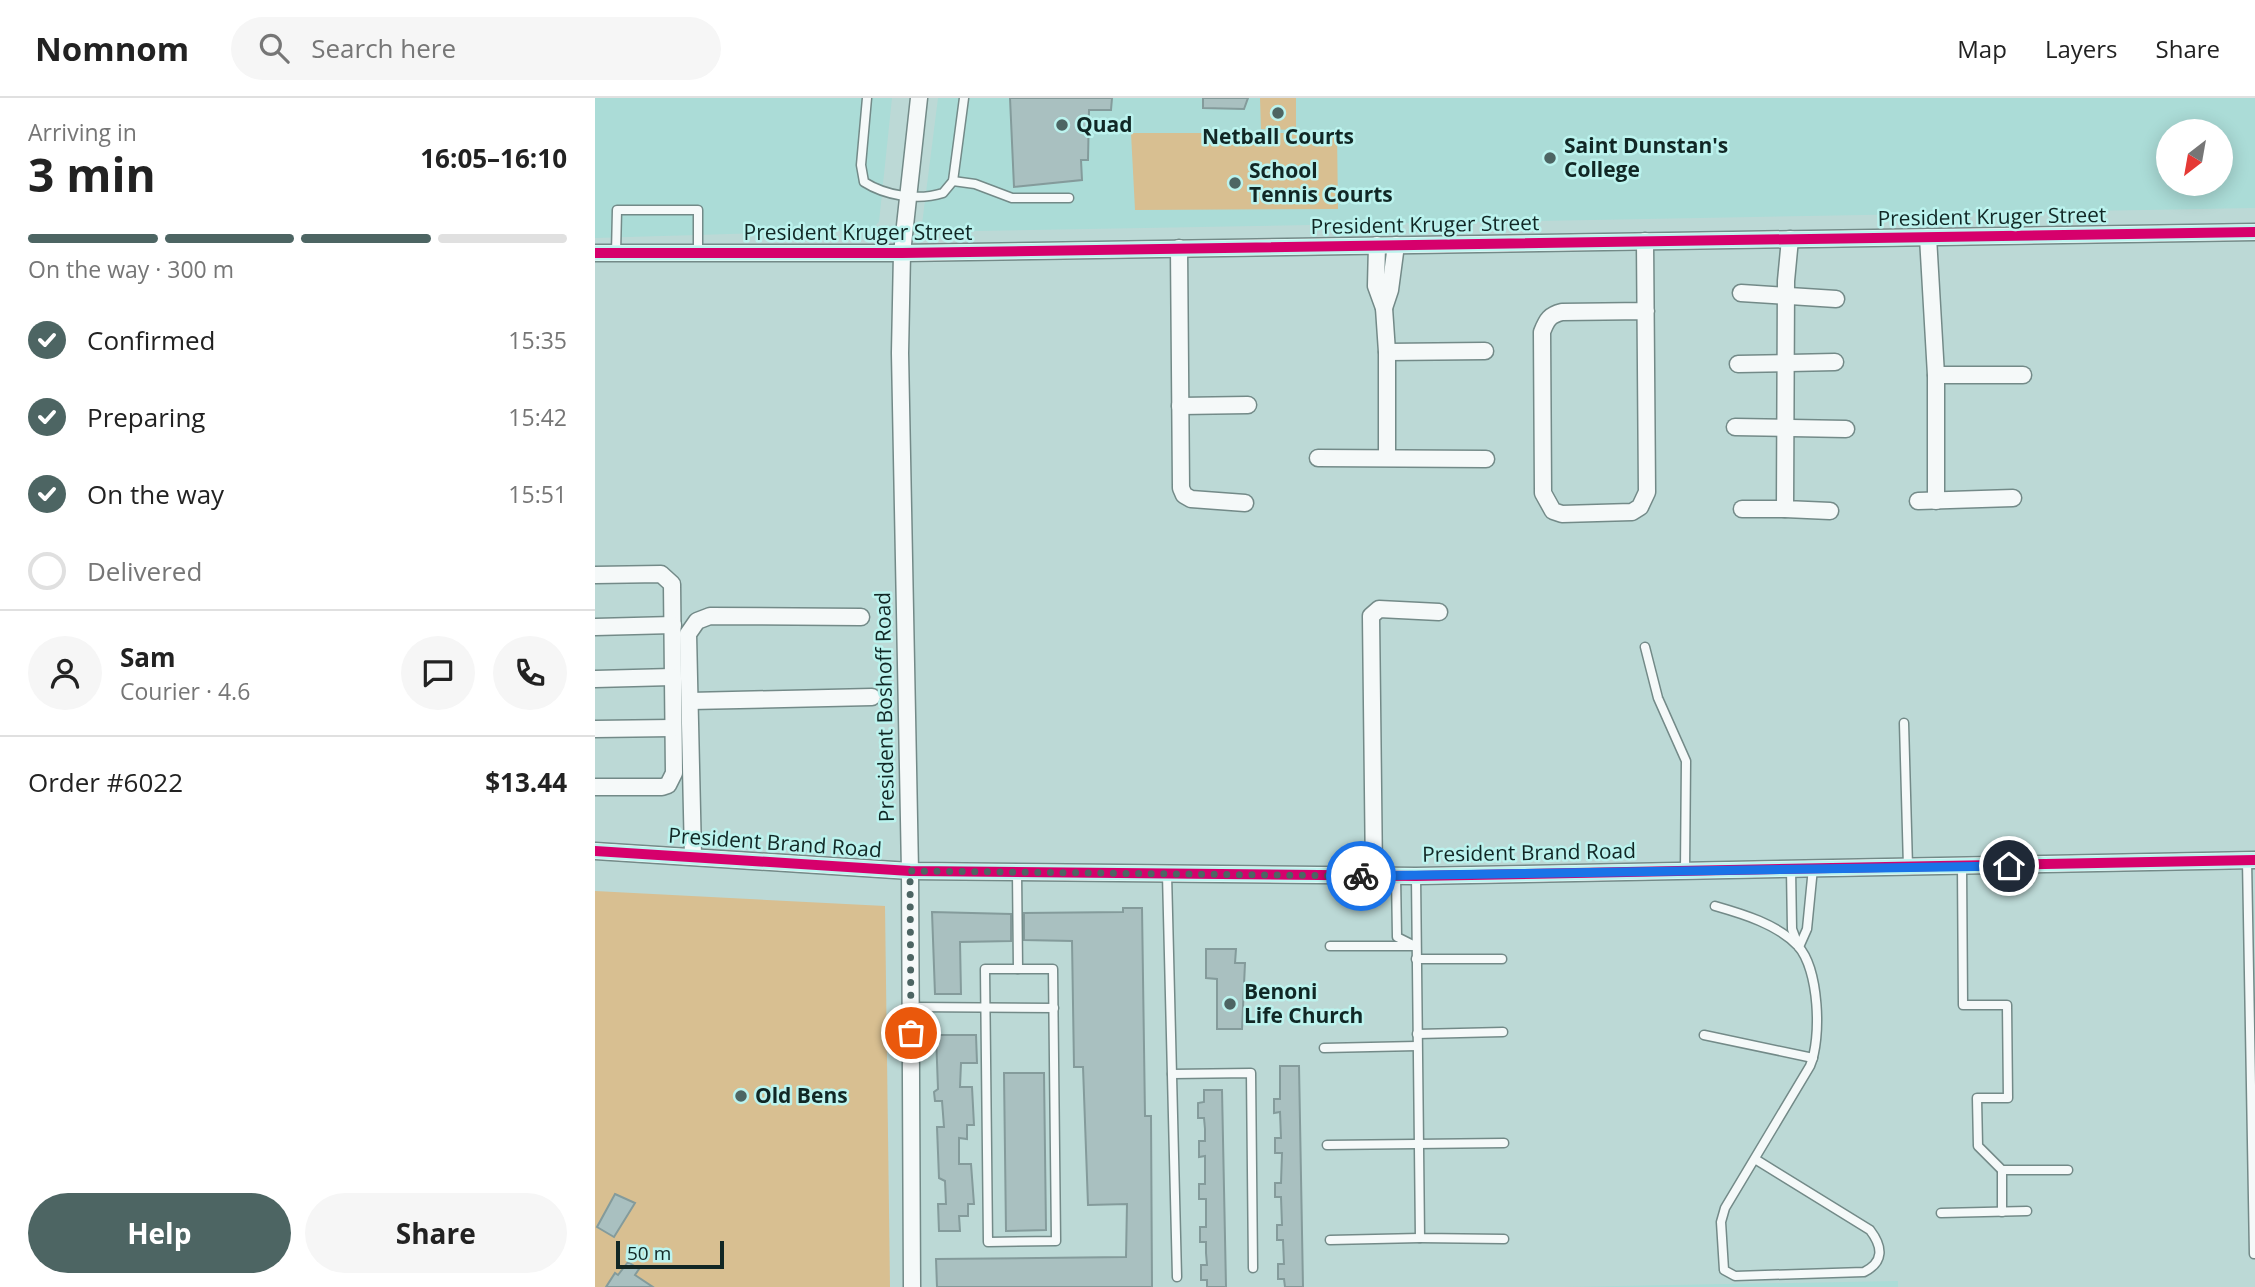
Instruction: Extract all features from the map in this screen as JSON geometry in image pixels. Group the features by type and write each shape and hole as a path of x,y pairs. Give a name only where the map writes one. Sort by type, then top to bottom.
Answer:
{"street":[{"name":"President Boshoff Road","path":"912,1287 910,871 900,366 902,253 919,98"},
{"name":"President Kruger Street","path":"595,253 902,253 2255,232"},
{"path":"1929,237 1936,375 1936,501"},
{"path":"1785,509 1786,296 1790,239"},
{"path":"1645,241 1646,311 1647,492 1645,500 1632,512 1562,514 1553,511 1543,493 1542,332 1546,320 1551,315 1562,312 1646,311"},
{"path":"1377,245 1376,286 1384,308 1387,352 1387,457"},
{"path":"1384,308 1391,283 1396,245"},
{"path":"1179,248 1181,488 1184,495 1191,499 1245,503"},
{"path":"1741,293 1836,299"},
{"path":"1387,352 1485,351"},
{"path":"1738,364 1835,362"},
{"path":"1936,375 2023,375"},
{"path":"1180,406 1248,405"},
{"path":"1735,427 1846,429"},
{"path":"1318,457 1486,459"},
{"path":"1918,501 2013,498"},
{"path":"1742,509 1830,511"},
{"path":"595,575 661,574 672,584 674,773 668,785 595,787"},
{"path":"1374,876 1371,616 1379,609 1439,611"},
{"path":"694,856 688,634 697,621 710,616 861,617"},
{"path":"595,627 673,625"},
{"path":"595,679 672,677"},
{"path":"690,701 871,697"},
{"path":"595,729 673,728"},
{"name":"President Brand Road","path":"595,851 910,871 1374,876 2251,860"}],"lane":[{"path":"867,98 861,165 864,182 882,194 908,195 936,195 948,189 953,181 964,98"},
{"path":"953,181 975,184 1011,198 1069,198"},
{"path":"616,253 617,210 698,210 698,253"},
{"path":"1645,647 1658,698 1686,761 1685,871"},
{"path":"1903,723 1908,867"},
{"path":"2251,860 2254,1254"},
{"path":"1962,866 1963,1005 2007,1005 2008,1098 1977,1098 1977,1146 2002,1170 2068,1170"},
{"path":"1799,947 1807,929 1813,868"},
{"path":"1755,1159 1870,1230 1880,1247 1879,1260 1874,1267 1864,1272 1735,1276 1724,1270 1721,1222 1725,1208 1813,1058 1819,1026 1815,994 1792,929 1791,869"},
{"path":"1017,872 1018,969"},
{"path":"1167,874 1177,1277"},
{"path":"1396,876 1397,937 1415,946"},
{"path":"1416,876 1420,1238"},
{"path":"1715,906 1765,924 1799,947"},
{"path":"1330,946 1415,946"},
{"path":"1416,958 1502,959"},
{"path":"985,969 1053,969 1056,1241 988,1242 986,1008 985,969"},
{"path":"910,1007 1054,1008"},
{"path":"1417,1034 1503,1032"},
{"path":"1703,1035 1813,1058"},
{"path":"1324,1048 1417,1046"},
{"path":"1172,1073 1251,1073 1253,1268"},
{"path":"1327,1145 1504,1143"},
{"path":"2002,1170 2002,1212"},
{"path":"1941,1213 2027,1211"},
{"path":"1330,1240 1504,1238"}],"shaded area":[{"path":"595,98 892,98 879,222 871,230 595,238"},
{"name":"Saint Dunstan's College","path":"938,98 2255,98 2255,208 921,232"},
{"name":"Netball Courts","path":"1260,98 1296,98 1296,130 1261,129"},
{"name":"School Tennis Courts","path":"1131,133 1337,133 1338,209 1135,210"},
{"name":"Old Bens","path":"595,891 885,906 890,1287 595,1287"},
{"path":"1898,1281 1898,1287 1564,1287"}],"building":[{"path":"1010,98 1112,98 1111,110 1089,110 1088,160 1081,160 1082,180 1014,187"},
{"path":"1203,98 1248,98 1244,109 1203,108"},
{"path":"1123,908 1142,908 1145,1116 1151,1116 1152,1287 937,1287 936,1259 1126,1257 1127,1204 1088,1205 1083,1067 1074,1067 1072,941 1024,940 1024,913 1123,912"},
{"path":"932,912 1011,914 1011,941 960,942 961,994 935,994"},
{"name":"Benoni Life Church","path":"1206,949 1236,949 1235,963 1245,963 1242,1029 1217,1029 1217,979 1206,978"},
{"path":"936,1035 976,1035 977,1063 961,1063 960,1087 972,1087 974,1125 967,1125 967,1139 959,1138 959,1164 971,1164 974,1204 968,1204 968,1216 959,1216 960,1231 939,1231 938,1204 946,1204 945,1181 939,1178 937,1127 944,1127 942,1101 935,1101 934,1092 938,1089"},
{"path":"1280,1066 1299,1066 1303,1287 1285,1287 1284,1279 1278,1279 1278,1264 1284,1264 1283,1240 1277,1240 1277,1225 1282,1225 1281,1197 1275,1197 1275,1183 1281,1183 1282,1153 1275,1153 1275,1138 1281,1138 1280,1112 1274,1113 1274,1099 1280,1099"},
{"path":"1004,1073 1044,1073 1046,1230 1006,1231"},
{"path":"1204,1090 1222,1090 1226,1287 1207,1287 1207,1280 1201,1280 1201,1265 1207,1265 1206,1242 1200,1242 1200,1227 1206,1227 1206,1199 1199,1199 1199,1184 1205,1184 1205,1156 1199,1157 1199,1141 1205,1141 1205,1129 1204,1118 1198,1118 1198,1103 1204,1102"},
{"path":"615,1194 635,1203 614,1237 597,1227"},
{"path":"628,1262 639,1269 635,1275 653,1287 606,1287 615,1273 618,1275"}],"cycle path":[{"path":"595,253 902,253 2255,232"},
{"path":"595,851 910,871 1416,876 2255,860"}],"way so far":[{"path":"911,1033 910,871 1361,876"}],"place":[{"name":"Netball Courts","path":"1278,113"},
{"name":"Quad","path":"1062,125"},
{"name":"Saint Dunstan's College","path":"1550,158"},
{"name":"School Tennis Courts","path":"1235,183"},
{"name":"Benoni Life Church","path":"1230,1004"},
{"name":"Old Bens","path":"741,1096"}],"route":[{"path":"1361,876 2009,866"}]}
